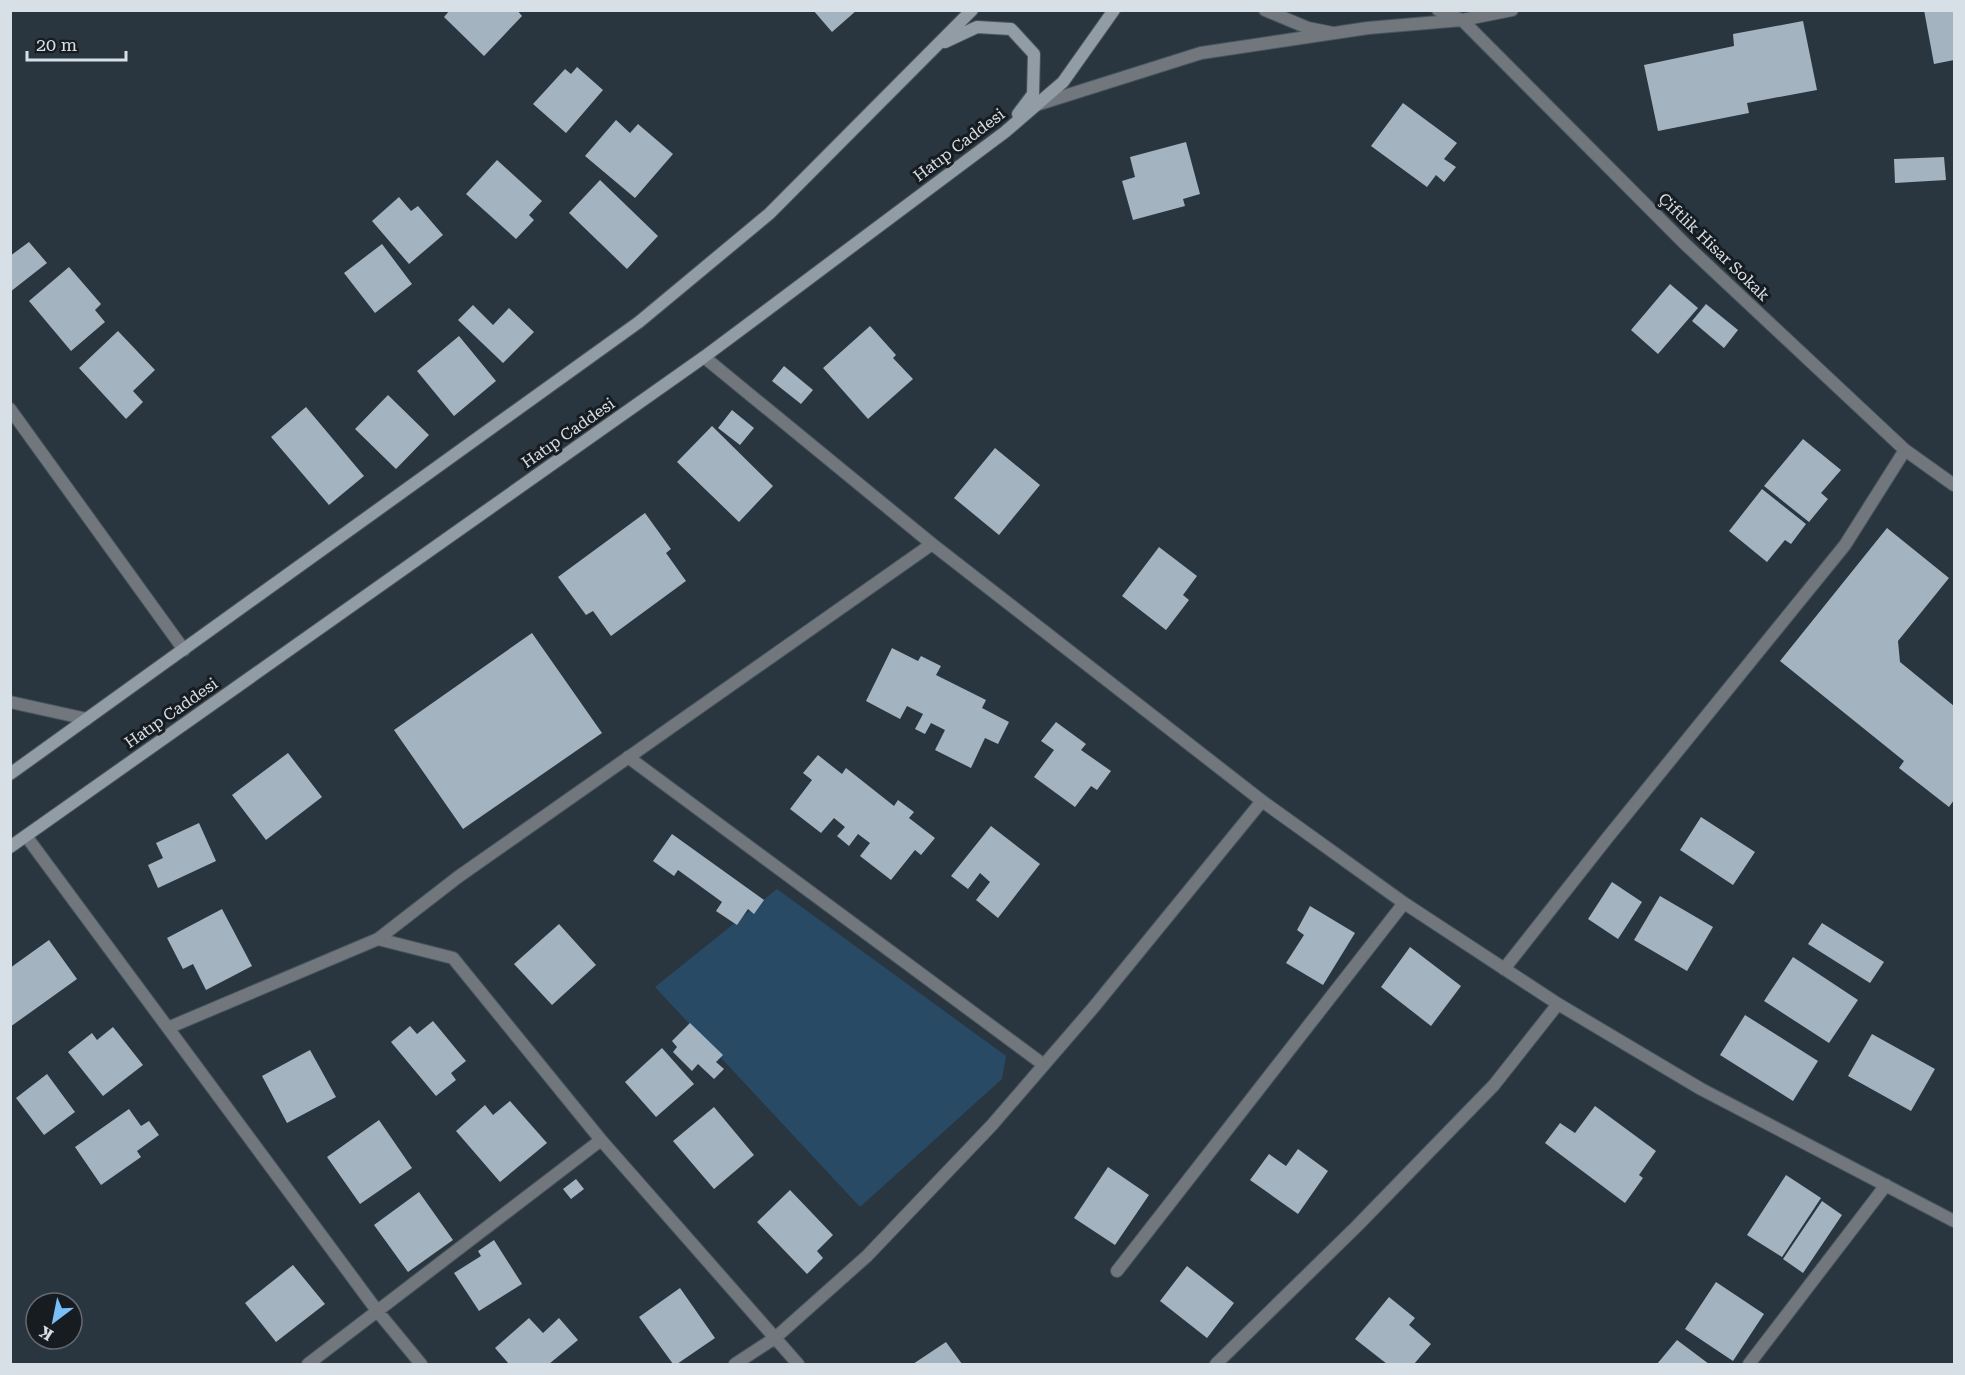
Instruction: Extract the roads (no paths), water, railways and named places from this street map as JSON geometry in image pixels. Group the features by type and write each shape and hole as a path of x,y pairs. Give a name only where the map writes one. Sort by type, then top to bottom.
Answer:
{"main road":[{"path":"10,774 639,322 769,214 972,10"},
{"name":"Hatıp Caddesi","path":"10,847 705,357 1005,132 1063,82 1114,10"},
{"path":"936,47 977,27 1011,29 1034,54 1033,94 1005,132"}],"street":[{"path":"1264,10 1308,28 1333,33"},
{"path":"1438,10 1462,20"},
{"name":"Çiftlik Hisar Sokak","path":"1451,10 1684,243 1905,450 1954,485"},
{"path":"1036,105 1201,53 1368,28 1462,20 1512,10"},
{"path":"705,357 932,544 1262,801 1404,903 1558,1004 1701,1089 1954,1221"},
{"path":"10,409 184,650"},
{"path":"1504,969 1845,545 1905,450"},
{"path":"170,1027 378,939 458,877 932,544"},
{"path":"10,702 87,719"},
{"path":"628,757 1044,1065"},
{"path":"735,1365 775,1338 867,1256 992,1125 1093,1008 1262,801"},
{"path":"26,836 170,1027 378,1312 421,1365"},
{"path":"1117,1271 1404,903"},
{"path":"378,939 453,958 602,1140 798,1365"},
{"path":"1216,1365 1357,1226 1494,1085 1558,1004"},
{"path":"308,1365 602,1140"},
{"path":"1749,1365 1886,1185"}]}
